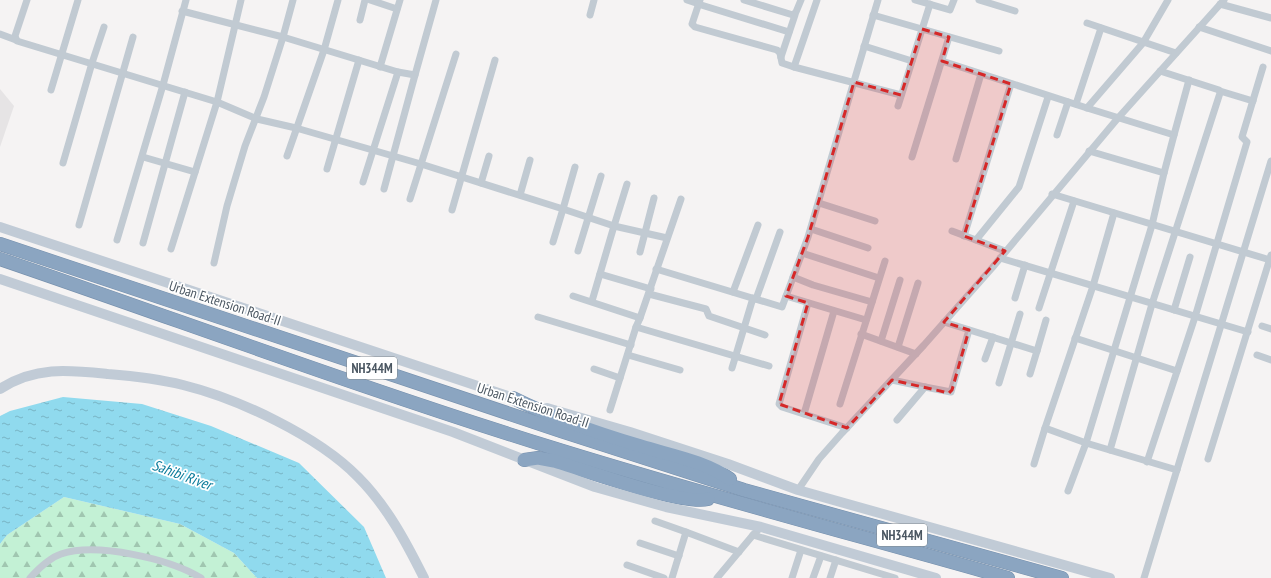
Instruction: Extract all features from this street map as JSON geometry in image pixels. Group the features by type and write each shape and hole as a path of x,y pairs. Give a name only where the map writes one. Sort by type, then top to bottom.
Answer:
{"highway":[{"name":"Urban Extension Road-II","path":"0,244 530,421 744,490 1062,578"},
{"name":"NH344M","path":"0,258 212,334 537,442 716,497 1008,578"},
{"path":"513,398 543,414 573,425 699,464 724,476 744,490"},
{"path":"524,460 538,458 554,461 669,495 704,500 716,497"}],"street":[{"path":"16,40 15,36 27,0"},
{"path":"51,90 78,0"},
{"path":"117,240 143,157 186,0"},
{"path":"171,249 217,102 234,24 241,0"},
{"path":"214,263 227,206 245,146 257,119 293,0"},
{"path":"287,156 324,50 338,0"},
{"path":"360,20 365,0"},
{"path":"370,0 397,9"},
{"path":"380,67 400,0"},
{"path":"384,189 436,0"},
{"path":"590,14 594,0"},
{"path":"687,0 789,32"},
{"path":"744,0 795,15"},
{"path":"781,57 800,0"},
{"path":"794,67 817,0"},
{"path":"656,269 782,307 811,229 878,0"},
{"path":"915,0 950,10 954,0"},
{"path":"980,0 1015,11"},
{"path":"1087,108 1143,43 1168,0"},
{"path":"798,490 819,459 916,354 1000,258 1089,151 1222,2 1271,18"},
{"path":"699,3 692,24 695,27 777,50 781,57 782,63 794,67 901,95"},
{"path":"898,106 930,4"},
{"path":"182,11 283,37 380,67 415,75"},
{"path":"873,15 999,51"},
{"path":"1086,23 1176,53"},
{"path":"63,163 104,27"},
{"path":"1199,27 1271,51"},
{"path":"1076,104 1101,28"},
{"path":"0,34 217,102 257,119 296,128 421,164 614,226 667,238"},
{"path":"79,225 124,73 133,37"},
{"path":"912,157 949,37"},
{"path":"864,46 912,61"},
{"path":"410,199 456,54"},
{"path":"327,169 359,60"},
{"path":"452,210 495,60"},
{"path":"942,61 1174,135"},
{"path":"1147,462 1195,316 1247,142 1242,137 1263,67"},
{"path":"1160,71 1220,91 1253,100"},
{"path":"363,182 398,72"},
{"path":"956,159 981,74"},
{"path":"1068,491 1086,443 1152,225 1164,173 1189,80"},
{"path":"964,236 1011,84"},
{"path":"1110,450 1152,304 1220,91"},
{"path":"143,243 185,92"},
{"path":"976,240 1019,187 1048,96"},
{"path":"1057,135 1068,102"},
{"path":"1089,151 1164,173"},
{"path":"481,183 489,156"},
{"path":"143,157 195,172"},
{"path":"520,195 530,160"},
{"path":"1144,578 1271,161"},
{"path":"553,242 575,167"},
{"path":"578,250 600,176"},
{"path":"592,301 627,184"},
{"path":"1052,194 1152,225 1244,252 1270,258 1208,459"},
{"path":"640,252 654,198"},
{"path":"610,410 636,327 650,291 656,269 681,199"},
{"path":"1039,308 1074,201"},
{"path":"818,203 875,221"},
{"path":"1034,464 1093,286 1114,213"},
{"path":"732,292 758,225"},
{"path":"0,227 513,398 630,432 728,464 798,490 1110,578"},
{"path":"811,229 868,248"},
{"path":"952,231 1005,251"},
{"path":"732,368 744,328 780,232"},
{"path":"802,254 879,278"},
{"path":"1174,310 1190,257"},
{"path":"1000,258 1129,298 1248,332"},
{"path":"840,404 885,261"},
{"path":"1015,298 1025,265"},
{"path":"600,274 706,309 709,316 765,335"},
{"path":"793,277 814,285 872,302"},
{"path":"0,279 173,339 453,432 595,487 659,505 761,527 914,575 936,578"},
{"path":"881,341 900,280"},
{"path":"898,347 918,283"},
{"path":"573,296 640,318"},
{"path":"786,296 866,320"},
{"path":"808,303 779,404 847,428"},
{"path":"804,414 834,311"},
{"path":"999,383 1020,314"},
{"path":"538,317 631,345"},
{"path":"1030,374 1046,320"},
{"path":"944,322 1037,351"},
{"path":"1262,326 1271,329"},
{"path":"636,327 769,366"},
{"path":"892,380 951,392 969,330"},
{"path":"861,334 916,354"},
{"path":"985,359 993,337"},
{"path":"1075,338 1177,372"},
{"path":"628,355 680,370"},
{"path":"1257,355 1271,360"},
{"path":"594,369 620,378"},
{"path":"0,389 32,374 48,371 70,370 182,384 212,393 251,409 290,429 331,453 358,477 386,509 404,539 424,578"},
{"path":"897,420 925,387"},
{"path":"1045,428 1086,443 1177,470"},
{"path":"655,521 739,552"},
{"path":"717,578 761,527"},
{"path":"672,578 686,532"},
{"path":"753,535 895,578"},
{"path":"640,543 679,556"},
{"path":"30,578 55,556 69,552 92,549 161,561 187,570 202,578"},
{"path":"792,578 801,550"},
{"path":"813,578 821,556"},
{"path":"830,578 836,560"},
{"path":"627,565 664,578"}],"highlighted area":[{"path":"922,29 949,37 942,61 1011,84 964,236 1005,251 944,322 969,330 952,390 949,393 892,380 847,428 779,404 808,303 786,296 808,237 854,82 901,95"}],"shaded area":[{"path":"0,89 14,106 0,147"}],"green space":[{"path":"64,497 180,524 234,553 257,578 0,578 0,544 7,535"}],"water":[{"name":"Sahibi River","path":"63,397 142,404 211,426 299,463 364,527 386,578 257,578 234,553 180,524 64,497 7,535 0,544 0,416 10,411"}]}
